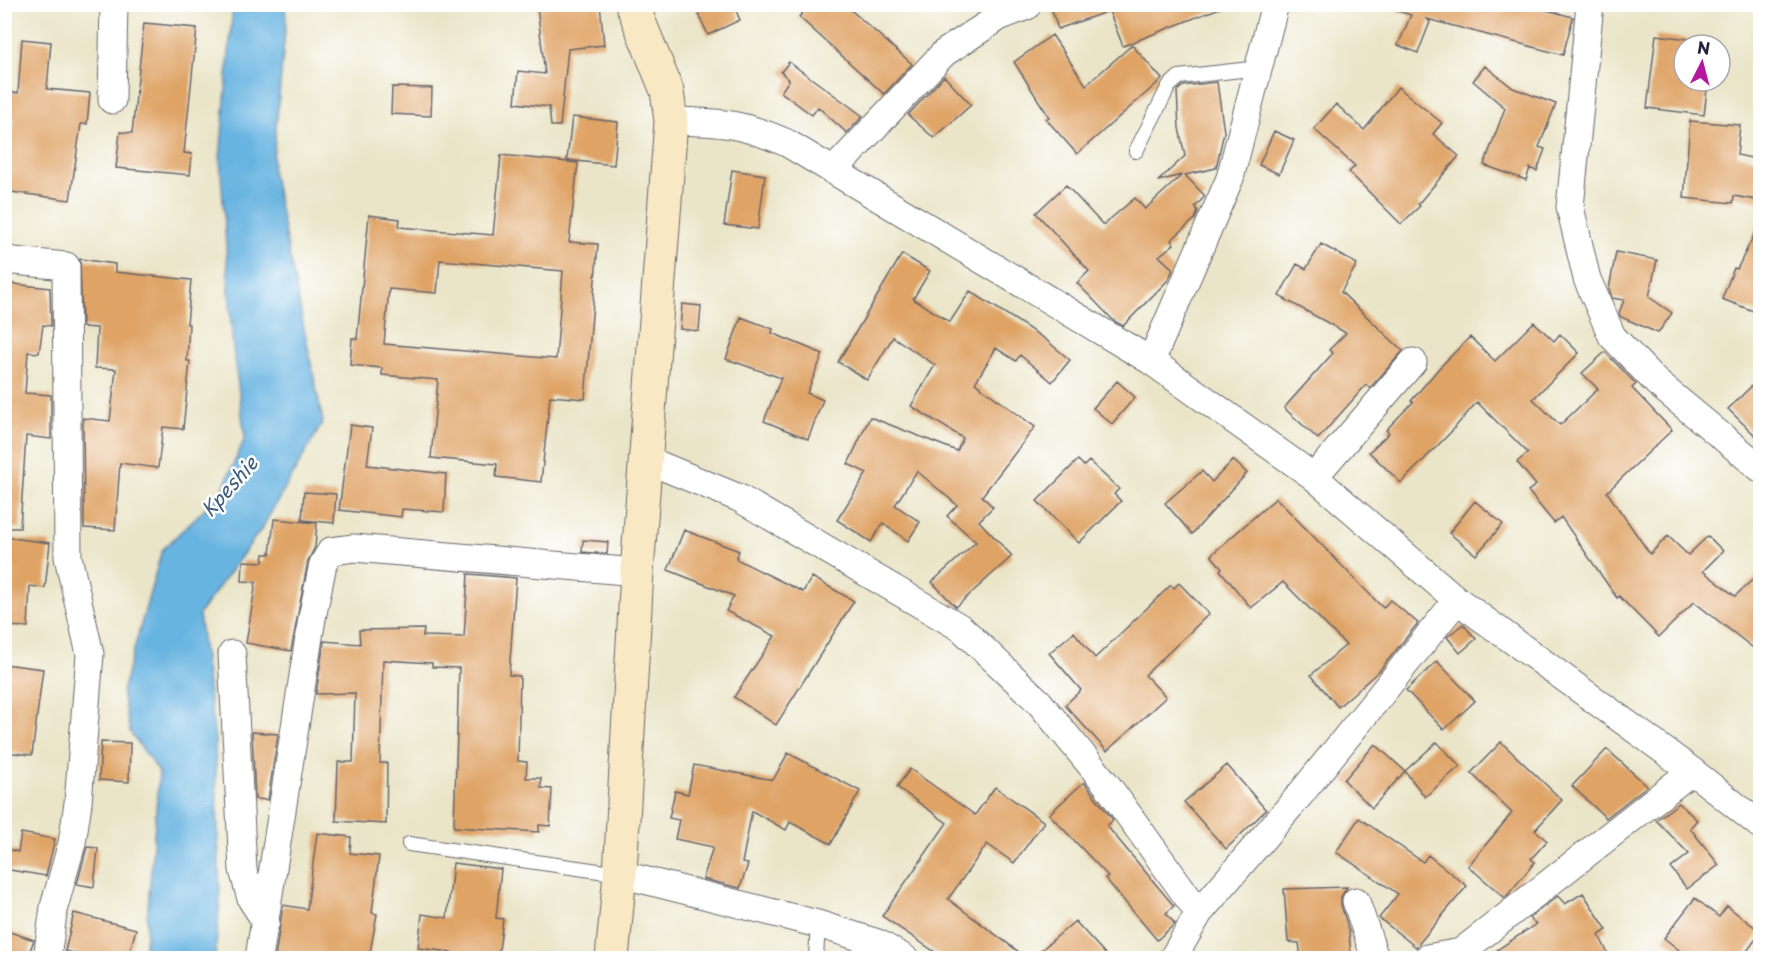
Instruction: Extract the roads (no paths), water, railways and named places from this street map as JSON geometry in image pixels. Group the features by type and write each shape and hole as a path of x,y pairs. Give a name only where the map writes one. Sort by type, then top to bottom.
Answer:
{"street":[{"path":"112,99 114,4"},
{"path":"612,958 620,874 637,572 671,121 668,91 632,4"},
{"path":"1151,361 1230,178 1275,4"},
{"path":"1590,4 1570,207 1587,279 1612,336 1656,382 1761,468"},
{"path":"834,170 944,53 999,17 1027,6"},
{"path":"671,121 722,122 751,128 787,143 1151,361 1314,477 1457,600 1692,771 1761,825"},
{"path":"4,260 66,266 68,557 90,654 78,803 72,843 54,907 47,958"},
{"path":"1314,477 1413,362"},
{"path":"647,460 739,498 961,628 1039,702 1107,786 1199,913"},
{"path":"259,958 312,618 322,564 331,551 354,548 637,572"},
{"path":"1173,958 1199,913 1299,796 1457,600"},
{"path":"232,654 243,870 251,899 266,922"},
{"path":"1427,958 1461,952 1692,771"},
{"path":"620,874 818,924 878,943 904,958"},
{"path":"1356,901 1375,958"}],"lane":[{"path":"1136,151 1168,86 1179,77 1259,68"},
{"path":"409,844 620,874"},
{"path":"816,958 818,924"}],"water":[{"name":"Kpeshie","path":"233,5 285,5 286,21 272,170 323,422 262,528 199,614 215,740 220,898 215,958 144,958 159,772 130,732 122,692 162,550 221,493 245,438 233,347 220,159"}]}
